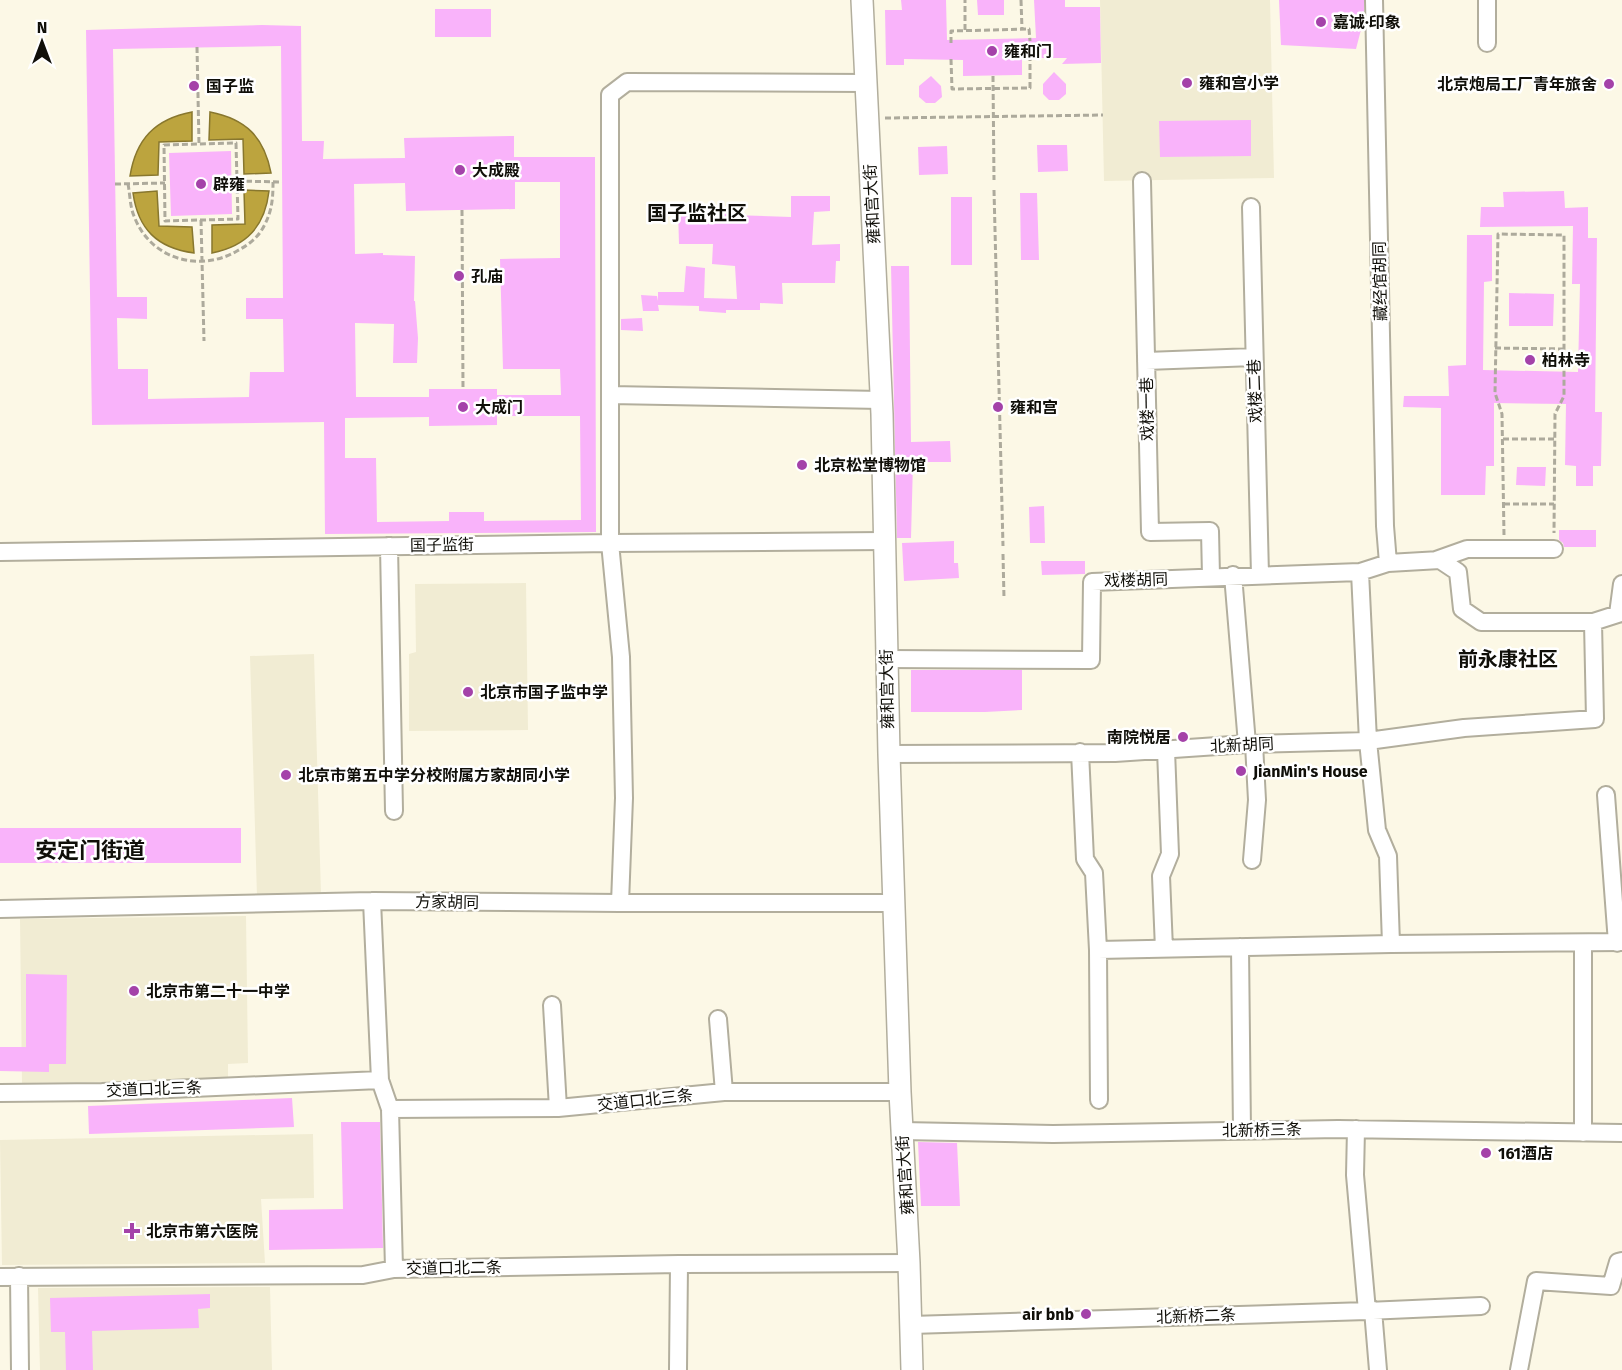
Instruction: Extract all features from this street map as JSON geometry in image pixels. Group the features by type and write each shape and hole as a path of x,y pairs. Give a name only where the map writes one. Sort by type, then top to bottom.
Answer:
{"main road":[{"name":"雍和宫大街","path":"864,3 881,400 893,903 912,1370"}],"street":[{"name":"藏经馆胡同","path":"1374,0 1385,526 1388,563"},
{"path":"1487,0 1487,43"},
{"path":"620,903 624,798 621,657 610,543 610,95 627,82 867,83"},
{"name":"戏楼一巷","path":"1142,181 1150,532 1210,531 1211,576"},
{"name":"戏楼二巷","path":"1251,207 1260,575"},
{"path":"1146,361 1254,357"},
{"path":"610,395 881,400"},
{"name":"国子监街","path":"0,552 884,541"},
{"path":"389,546 394,811"},
{"name":"戏楼胡同","path":"887,659 1091,660 1092,582 1360,572 1388,563 1436,560 1467,549 1554,549"},
{"path":"1436,560 1440,560 1458,572 1462,609 1481,622 1593,622 1618,614 1622,584"},
{"path":"1360,572 1368,741 1377,830 1388,856 1391,944"},
{"path":"1233,575 1257,800 1252,860"},
{"name":"北新胡同","path":"889,754 1115,753 1250,744 1368,741 1464,728 1595,718 1593,622"},
{"path":"1164,949 1161,876 1170,854 1166,750"},
{"path":"1080,752 1085,859 1094,873 1098,950 1099,1100"},
{"path":"1098,950 1619,942 1606,795"},
{"path":"372,901 380,1080 390,1109 394,1269"},
{"name":"方家胡同","path":"0,909 372,901 893,903"},
{"path":"1583,943 1583,1133"},
{"path":"1240,947 1242,1131"},
{"path":"552,1005 558,1108"},
{"path":"718,1019 724,1092"},
{"name":"交道口北三条","path":"0,1093 102,1092 380,1080"},
{"name":"交道口北三条","path":"390,1109 558,1108 724,1092 900,1092"},
{"path":"1356,1129 1355,1175 1378,1370"},
{"name":"北新桥三条","path":"902,1131 1053,1134 1356,1129 1622,1133"},
{"path":"1519,1370 1536,1281 1611,1286 1618,1262 1622,1261"},
{"name":"交道口北二条","path":"0,1277 363,1275 394,1269 909,1263"},
{"path":"678,1370 679,1264"},
{"path":"19,1276 20,1370"},
{"name":"北新桥二条","path":"911,1325 1481,1306"}],"path":[{"path":"965,0 965,30"},
{"path":"1022,0 1022,30"},
{"path":"951,43 951,30 1029,30 1030,41"},
{"path":"197,47 199,144"},
{"path":"951,59 952,89 993,89 1030,88 1030,58"},
{"path":"993,76 994,180"},
{"path":"868,119 1103,115"},
{"path":"236,143 237,181 238,219 165,221 164,145 236,143"},
{"path":"237,181 282,182"},
{"path":"128,184 133,216 146,237 163,251 182,260 202,262 228,257 250,244 263,228 272,205 273,182"},
{"path":"115,184 165,183"},
{"path":"994,190 1003,546"},
{"path":"462,210 463,389"},
{"path":"201,220 204,340"},
{"path":"1505,549 1503,414 1495,393 1498,234 1564,235 1564,396 1555,414 1554,549"},
{"path":"1495,348 1564,349"},
{"path":"1503,439 1555,439"},
{"path":"1504,504 1554,504"},
{"path":"1003,554 1004,598"}],"shaded area":[{"name":"雍和宫小学","path":"1100,0 1270,0 1274,178 1104,181"},
{"path":"192,112 192,141 159,142 158,175 130,176 137,151 149,133 168,120"},
{"path":"210,112 234,119 251,132 264,149 271,173 244,174 243,139 209,140"},
{"path":"244,190 269,191 267,203 258,224 244,240 212,253 212,225 245,224"},
{"path":"157,191 159,226 192,227 194,253 170,247 160,241 152,235 139,217 133,193"},
{"name":"北京市国子监中学","path":"526,583 528,730 409,731 409,654 416,652 415,584"},
{"name":"北京市第五中学分校附属方家胡同小学","path":"314,654 321,895 257,897 250,656"},
{"name":"北京市第二十一中学","path":"246,916 248,1063 228,1064 228,1080 22,1083 20,919"},
{"name":"北京市第六医院","path":"313,1134 314,1198 261,1199 265,1263 2,1265 0,1140"},
{"name":"北京市第六医院","path":"270,1287 272,1370 40,1370 38,1288"}],"building":[{"path":"901,0 946,0 947,40 1036,38 1034,0 1065,0 1065,7 1100,7 1101,63 1062,64 1067,58 1022,58 1022,75 963,76 963,60 904,59 904,65 886,65 885,10 902,10"},
{"path":"977,0 1004,0 1004,15 978,15"},
{"name":"嘉诚·印象","path":"1279,0 1364,0 1364,18 1356,49 1281,45"},
{"path":"435,9 491,9 491,37 435,37"},
{"path":"301,26 302,141 324,141 323,159 405,158 404,138 514,136 514,157 595,157 596,532 325,534 324,422 92,425 86,30","holes":["281,46 283,298 246,298 246,319 283,319 284,372 250,372 249,397 148,399 148,369 118,369 117,318 147,319 147,297 117,297 113,49","515,182 560,182 560,258 500,259 503,369 560,369 561,395 497,395 497,389 429,389 429,397 356,397 355,323 394,324 393,363 417,363 418,338 414,301 415,256 383,255 383,253 355,254 354,184 405,183 406,211 515,209","497,416 580,416 581,520 484,521 484,512 449,512 449,521 377,522 376,458 345,458 345,418 429,417 429,426 497,425"]},
{"path":"1054,72 1066,84 1066,94 1059,100 1049,100 1043,94 1043,84"},
{"path":"931,76 941,86 942,97 935,103 926,103 919,97 919,86"},
{"path":"1251,120 1251,156 1160,157 1159,121"},
{"path":"1037,145 1067,145 1068,171 1038,172"},
{"path":"947,146 948,174 919,175 918,147"},
{"name":"辟雍","path":"231,151 232,214 171,216 169,153"},
{"path":"1564,191 1565,208 1588,207 1588,238 1597,238 1595,412 1602,412 1601,466 1593,466 1593,486 1576,486 1576,466 1565,465 1566,404 1494,403 1494,466 1486,466 1485,495 1441,495 1441,408 1403,407 1404,396 1449,396 1448,366 1466,365 1467,235 1492,235 1492,281 1484,282 1483,370 1578,372 1580,284 1572,284 1573,226 1480,227 1481,207 1504,207 1503,192"},
{"path":"1020,193 1037,193 1039,260 1021,260"},
{"path":"791,196 830,196 830,211 814,212 812,245 840,244 840,261 836,261 835,283 782,283 783,304 760,303 760,310 726,310 726,313 699,311 699,306 658,305 659,311 643,311 641,295 657,296 658,301 658,292 684,292 686,266 705,268 704,298 737,299 735,266 712,264 713,244 679,244 678,210 700,209 700,207 732,208 732,215 791,217"},
{"path":"951,197 972,197 972,265 951,265"},
{"path":"891,266 909,266 911,442 950,441 951,462 913,462 911,538 897,538"},
{"path":"1509,293 1554,294 1553,326 1509,326"},
{"path":"642,318 643,331 621,330 621,319"},
{"path":"1517,467 1546,467 1545,486 1516,485"},
{"path":"1044,506 1045,543 1030,543 1029,507"},
{"path":"1559,530 1596,530 1596,547 1564,547 1559,540"},
{"path":"954,541 954,563 958,563 959,578 904,581 902,543"},
{"path":"1041,561 1085,561 1085,574 1042,575"},
{"path":"911,670 1022,670 1022,710 911,712"},
{"path":"0,828 241,828 241,863 0,863"},
{"path":"26,974 67,975 66,1064 49,1064 49,1072 0,1071 0,1047 26,1047"},
{"path":"292,1098 294,1127 89,1134 88,1106"},
{"path":"341,1122 380,1122 383,1248 269,1250 269,1210 343,1209"},
{"path":"918,1142 957,1143 960,1206 921,1206"},
{"path":"210,1294 210,1308 198,1309 199,1328 92,1331 93,1370 66,1370 65,1332 51,1332 50,1298"}],"place":[{"name":"嘉诚·印象","path":"1321,22"},
{"name":"雍和门","path":"992,51"},
{"name":"雍和宫小学","path":"1187,83"},
{"name":"北京炮局工厂青年旅舍","path":"1609,84"},
{"name":"国子监","path":"194,86"},
{"name":"大成殿","path":"460,170"},
{"name":"辟雍","path":"201,184"},
{"name":"孔庙","path":"459,276"},
{"name":"柏林寺","path":"1530,360"},
{"name":"大成门","path":"463,407"},
{"name":"雍和宫","path":"998,407"},
{"name":"北京松堂博物馆","path":"802,465"},
{"name":"北京市国子监中学","path":"468,692"},
{"name":"南院悦居","path":"1183,737"},
{"name":"JianMin's House","path":"1241,771"},
{"name":"北京市第五中学分校附属方家胡同小学","path":"286,775"},
{"name":"北京市第二十一中学","path":"134,991"},
{"name":"161酒店","path":"1486,1153"},
{"name":"北京市第六医院","path":"132,1231"},
{"name":"air bnb","path":"1086,1314"}],"district":[{"name":"国子监社区","path":"697,213"},
{"name":"前永康社区","path":"1508,659"},
{"name":"安定门街道","path":"90,850"}]}
